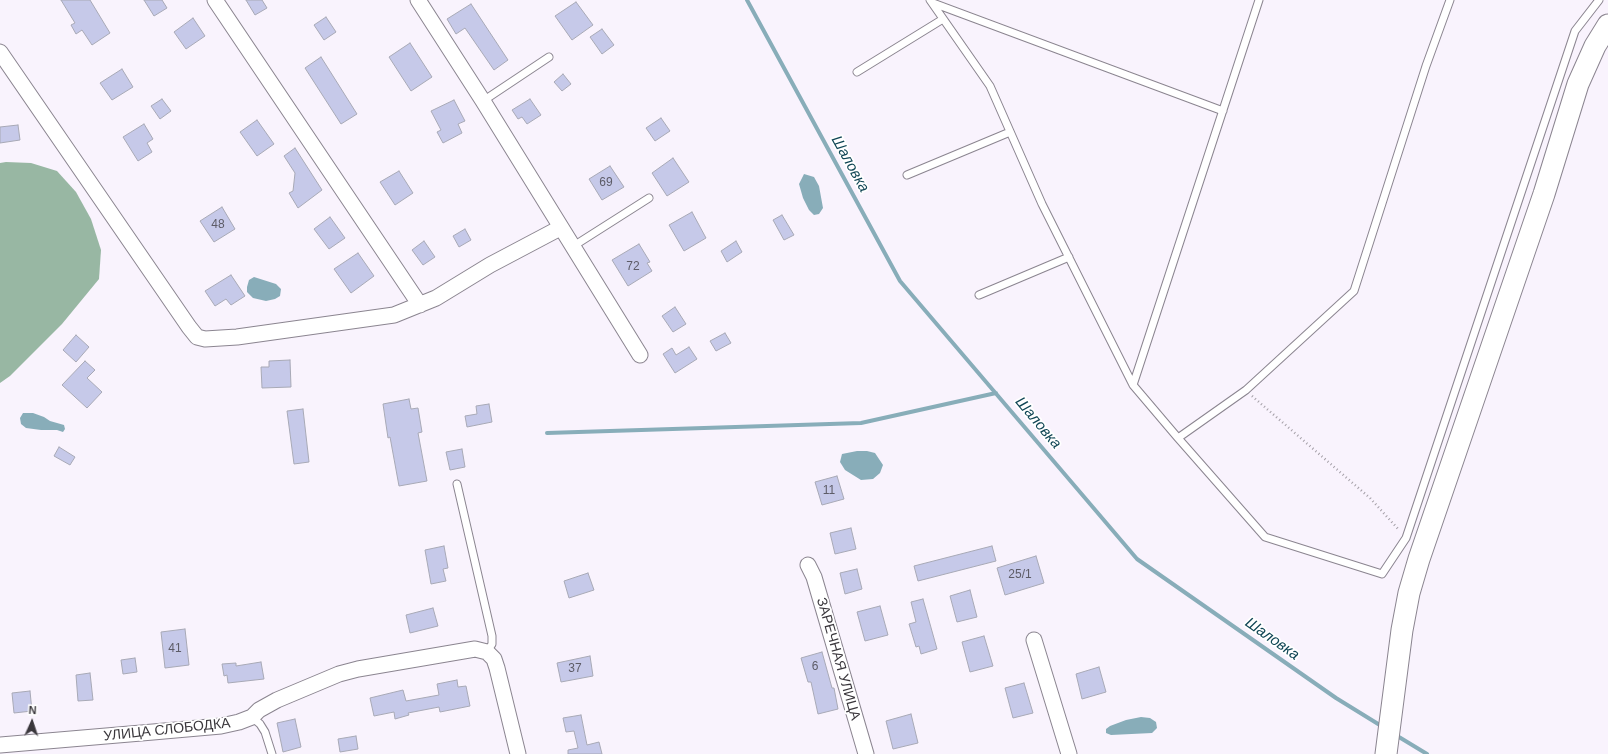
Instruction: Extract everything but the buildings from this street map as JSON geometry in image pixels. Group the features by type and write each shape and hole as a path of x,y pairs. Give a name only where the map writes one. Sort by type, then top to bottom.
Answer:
{"street":[{"path":"215,0 420,305"},
{"path":"418,0 483,101 560,228 640,355"},
{"path":"1387,749 1390,716 1402,630 1409,593 1415,542 1544,194 1578,84 1595,46 1608,25"},
{"path":"0,52 189,328 197,337 205,340 237,337 394,315 436,298 490,265 560,228"},
{"name":"ЗАРЕЧНАЯ УЛИЦА","path":"808,565 814,577 866,754"},
{"path":"1034,640 1069,754"},
{"name":"УЛИЦА СЛОБОДКА","path":"0,745 221,726 252,717 259,710 278,700 339,674 461,651 475,649 487,652"},
{"path":"487,652 494,659 498,668 518,754"}],"lane":[{"path":"1133,385 1259,0"},
{"path":"1178,438 1246,390 1354,292 1426,66 1450,0"},
{"path":"931,1 990,86 1042,204 1133,385 1265,537 1382,574 1415,542 1575,31 1598,0"},
{"path":"931,1 1223,111"},
{"path":"857,72 944,19"},
{"path":"483,101 549,57"},
{"path":"907,176 1010,132"},
{"path":"572,247 649,198"},
{"path":"979,295 1069,257"},
{"path":"457,484 492,636 492,644 487,652"},
{"path":"252,717 260,724 265,732 272,754"}],"path":[{"path":"1246,390 1370,498 1415,542"}],"green space":[{"path":"0,163 31,163 57,171 76,192 91,219 101,250 99,279 62,324 10,376 0,383"}],"water":[{"path":"804,174 814,177 819,186 823,208 819,214 814,215 809,210 803,198 799,184"},
{"path":"254,277 276,284 281,289 280,296 266,301 253,298 247,292 247,287 249,280"},
{"path":"23,413 33,413 44,417 50,421 64,425 65,429 63,432 57,430 26,428 21,424 20,418"},
{"path":"857,451 875,453 883,465 880,473 873,479 861,480 845,470 840,462 842,454"},
{"path":"1141,717 1150,718 1156,722 1157,728 1152,733 1111,735 1106,733 1106,729 1110,726 1126,720"}],"waterway":[{"name":"Шаловка","path":"747,0 900,281 1137,559 1336,698 1383,727"},
{"path":"547,433 861,423 996,393"},
{"name":"Шаловка","path":"1394,734 1427,754"}]}
